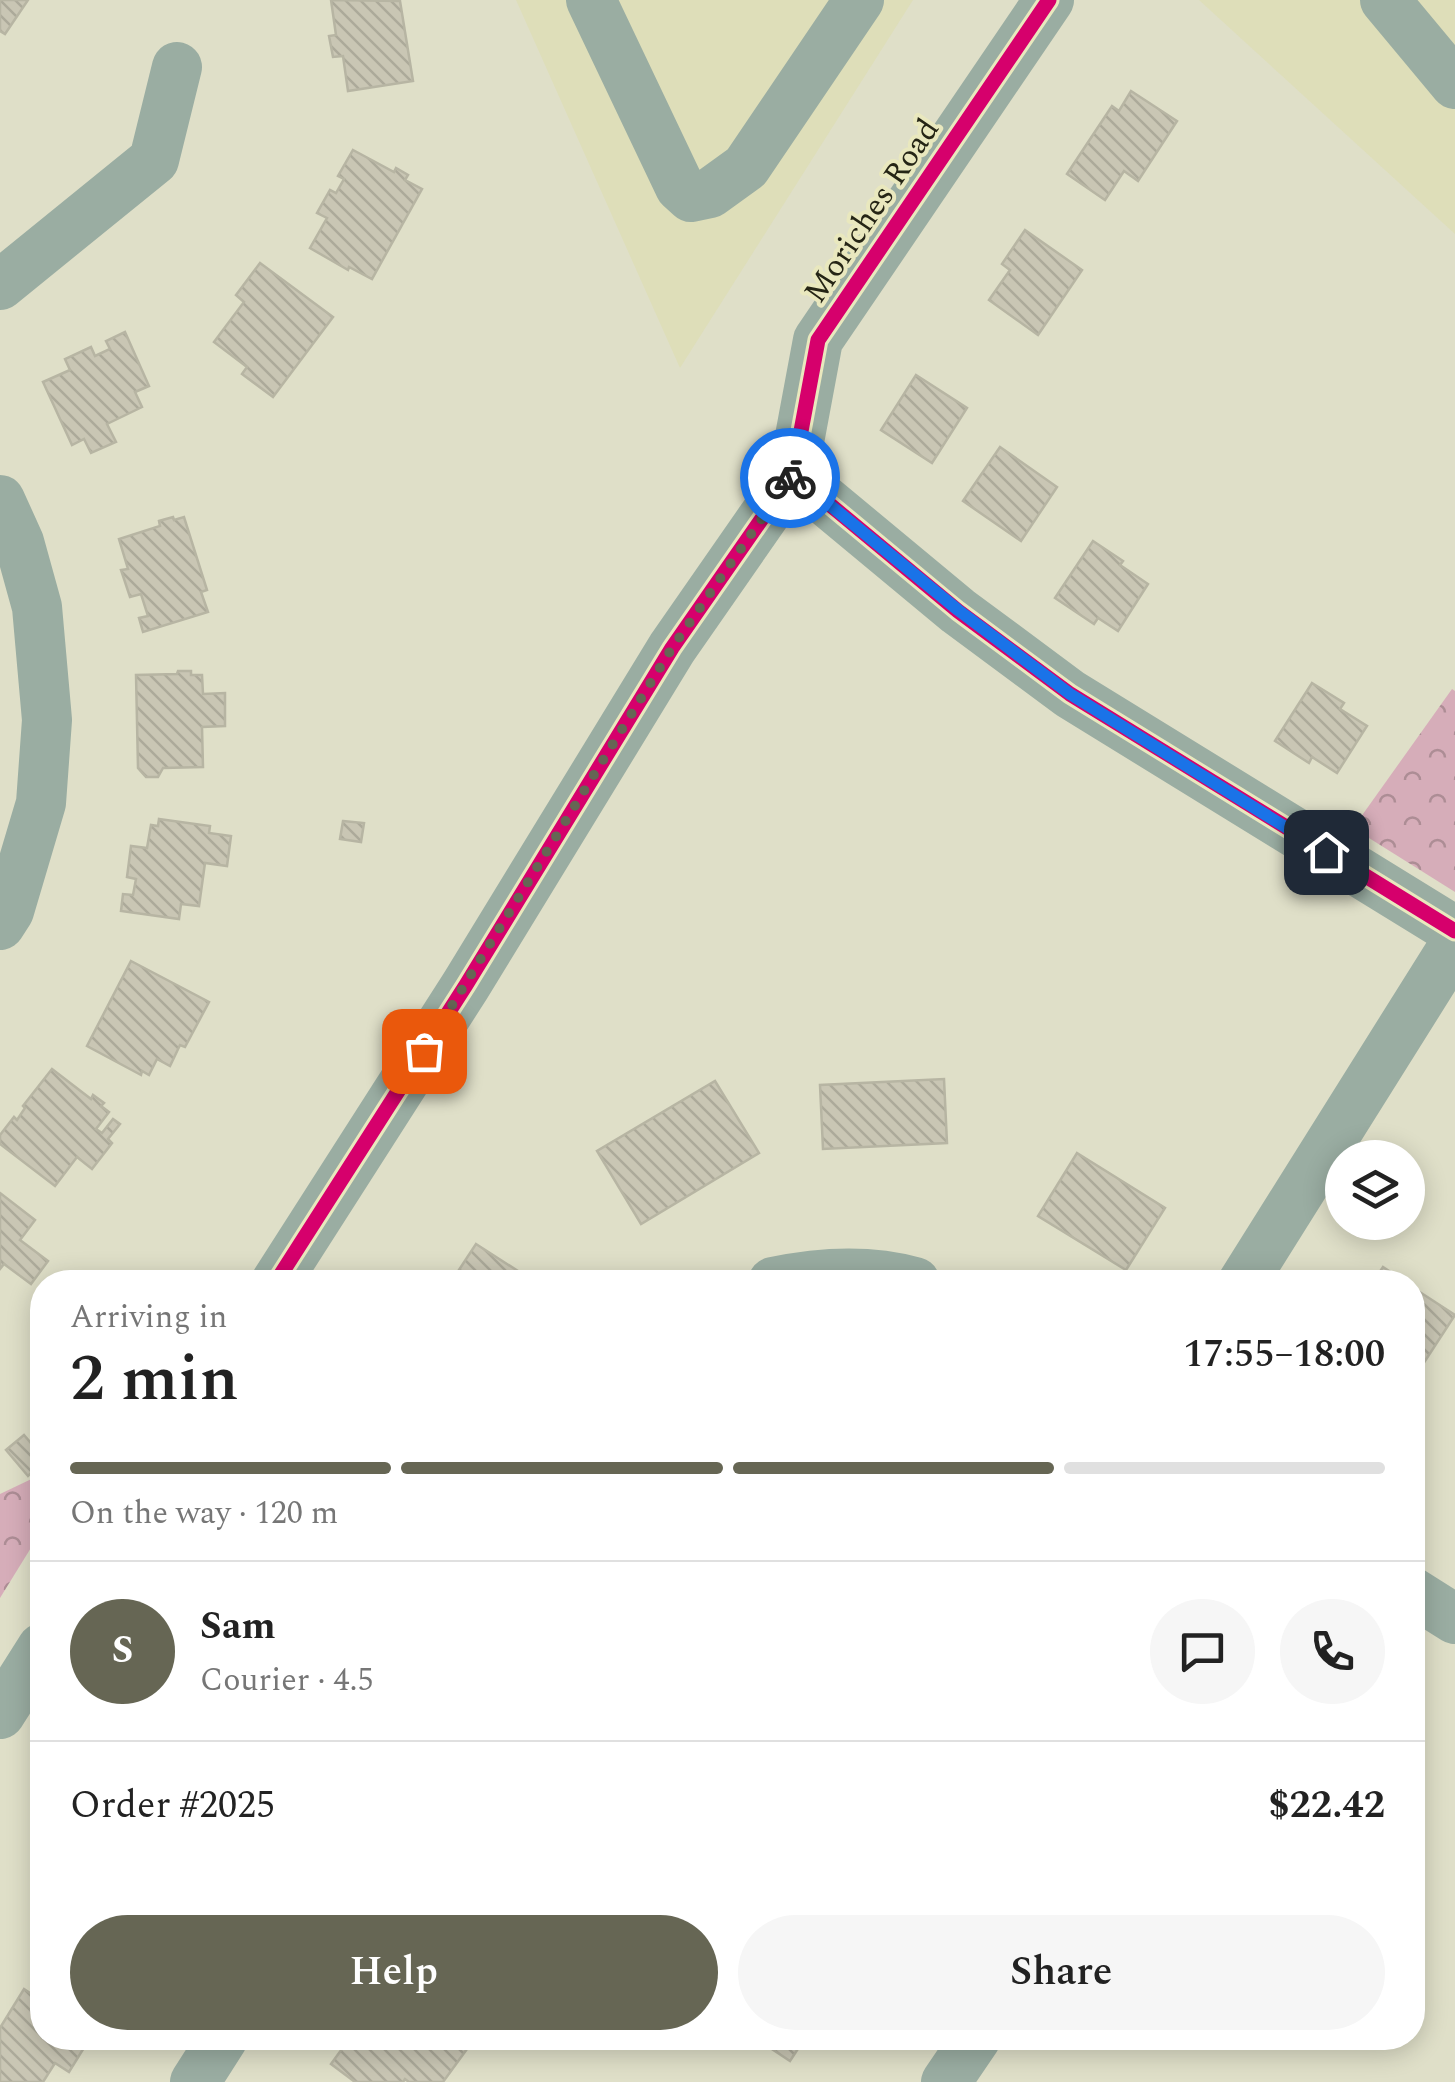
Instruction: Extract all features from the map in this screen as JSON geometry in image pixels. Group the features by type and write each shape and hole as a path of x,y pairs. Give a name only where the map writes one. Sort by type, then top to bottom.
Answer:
{"street":[{"path":"591,0 680,187 691,197 710,193 746,168 859,0"},
{"name":"Moriches Road","path":"284,1270 466,985 672,648 792,474 818,340 1048,0"},
{"path":"1385,0 1455,84"},
{"path":"0,285 154,160 176,67"},
{"path":"792,474 958,610 1070,694 1455,931"},
{"path":"0,500 19,542 37,608 48,720 41,803 8,911 0,925"},
{"path":"1251,1270 1455,944"},
{"path":"1425,1600 1455,1619"},
{"path":"0,1714 30,1667"},
{"path":"195,2082 215,2050"},
{"path":"946,2082 968,2050"}],"shaded area":[{"path":"516,0 913,0 680,368"},
{"path":"1199,0 1455,0 1455,234"}],"green space":[{"path":"1452,689 1455,691 1455,892 1353,828"},
{"path":"30,1480 30,1549 0,1598 0,1494"}],"building":[{"path":"0,0 28,0 5,34 0,31"},
{"path":"331,0 400,1 413,81 348,91 343,56 333,57 329,36 336,35"},
{"path":"1131,91 1177,121 1138,181 1124,171 1105,200 1067,174 1112,106 1119,111"},
{"path":"353,150 394,172 396,168 408,175 405,180 422,189 372,279 310,248 327,218 317,213 330,190 336,193 344,179 338,176"},
{"path":"1025,230 1082,270 1038,335 989,300 1010,270 1002,264"},
{"path":"260,263 333,317 273,397 242,374 247,367 214,342 244,302 236,295"},
{"path":"125,332 149,386 135,392 142,407 107,424 116,442 91,453 84,439 72,445 43,382 70,370 65,359 91,347 95,356 110,349 106,341"},
{"path":"916,375 967,408 932,463 881,430"},
{"path":"1000,447 1057,487 1021,541 963,501"},
{"path":"184,517 207,590 201,592 208,612 143,632 139,618 148,616 141,594 130,597 121,570 128,569 119,539 160,526 159,521"},
{"path":"1093,541 1148,584 1118,631 1098,618 1094,624 1055,598"},
{"path":"178,671 202,675 203,694 225,693 225,726 202,727 203,767 163,768 158,777 146,777 138,768 136,675"},
{"path":"1312,683 1344,703 1340,709 1367,726 1337,773 1312,757 1309,763 1275,741"},
{"path":"159,819 210,826 209,833 231,836 227,866 205,863 199,906 181,904 179,919 121,911 123,894 133,895 136,879 127,877 131,846 147,848 151,825 158,826"},
{"path":"343,821 364,823 361,842 340,839"},
{"path":"131,961 209,1002 170,1066 157,1059 149,1075 142,1071 141,1075 87,1046"},
{"path":"52,1069 91,1099 93,1095 104,1103 101,1106 109,1112 96,1129 102,1133 113,1119 120,1124 108,1139 112,1143 92,1169 77,1157 55,1186 0,1144 0,1135 14,1117 17,1120"},
{"path":"944,1079 947,1143 823,1149 820,1085"},
{"path":"715,1081 759,1153 641,1224 597,1151"},
{"path":"1077,1153 1165,1208 1126,1270 1038,1216"},
{"path":"0,1193 35,1220 20,1240 48,1261 41,1270 30,1270 30,1283 4,1264 0,1269"},
{"path":"476,1244 516,1270 459,1270"},
{"path":"1425,1295 1455,1315 1425,1361"},
{"path":"24,1435 30,1442 28,1476 6,1450"},
{"path":"24,1989 30,1993 30,2050 83,2050 69,2072 55,2063 43,2082 0,2082 0,2028"},
{"path":"341,2050 466,2050 443,2082 355,2082 331,2064"},
{"path":"773,2050 797,2050 790,2061"}],"cycle path":[{"path":"284,1270 466,985 672,648 793,474 818,340 1049,0"},
{"path":"793,474 958,611 1070,694 1455,931"}],"way so far":[{"path":"424,1051 672,648 790,478"}],"route":[{"path":"790,478 792,474 958,610 1070,694 1326,852"}]}
